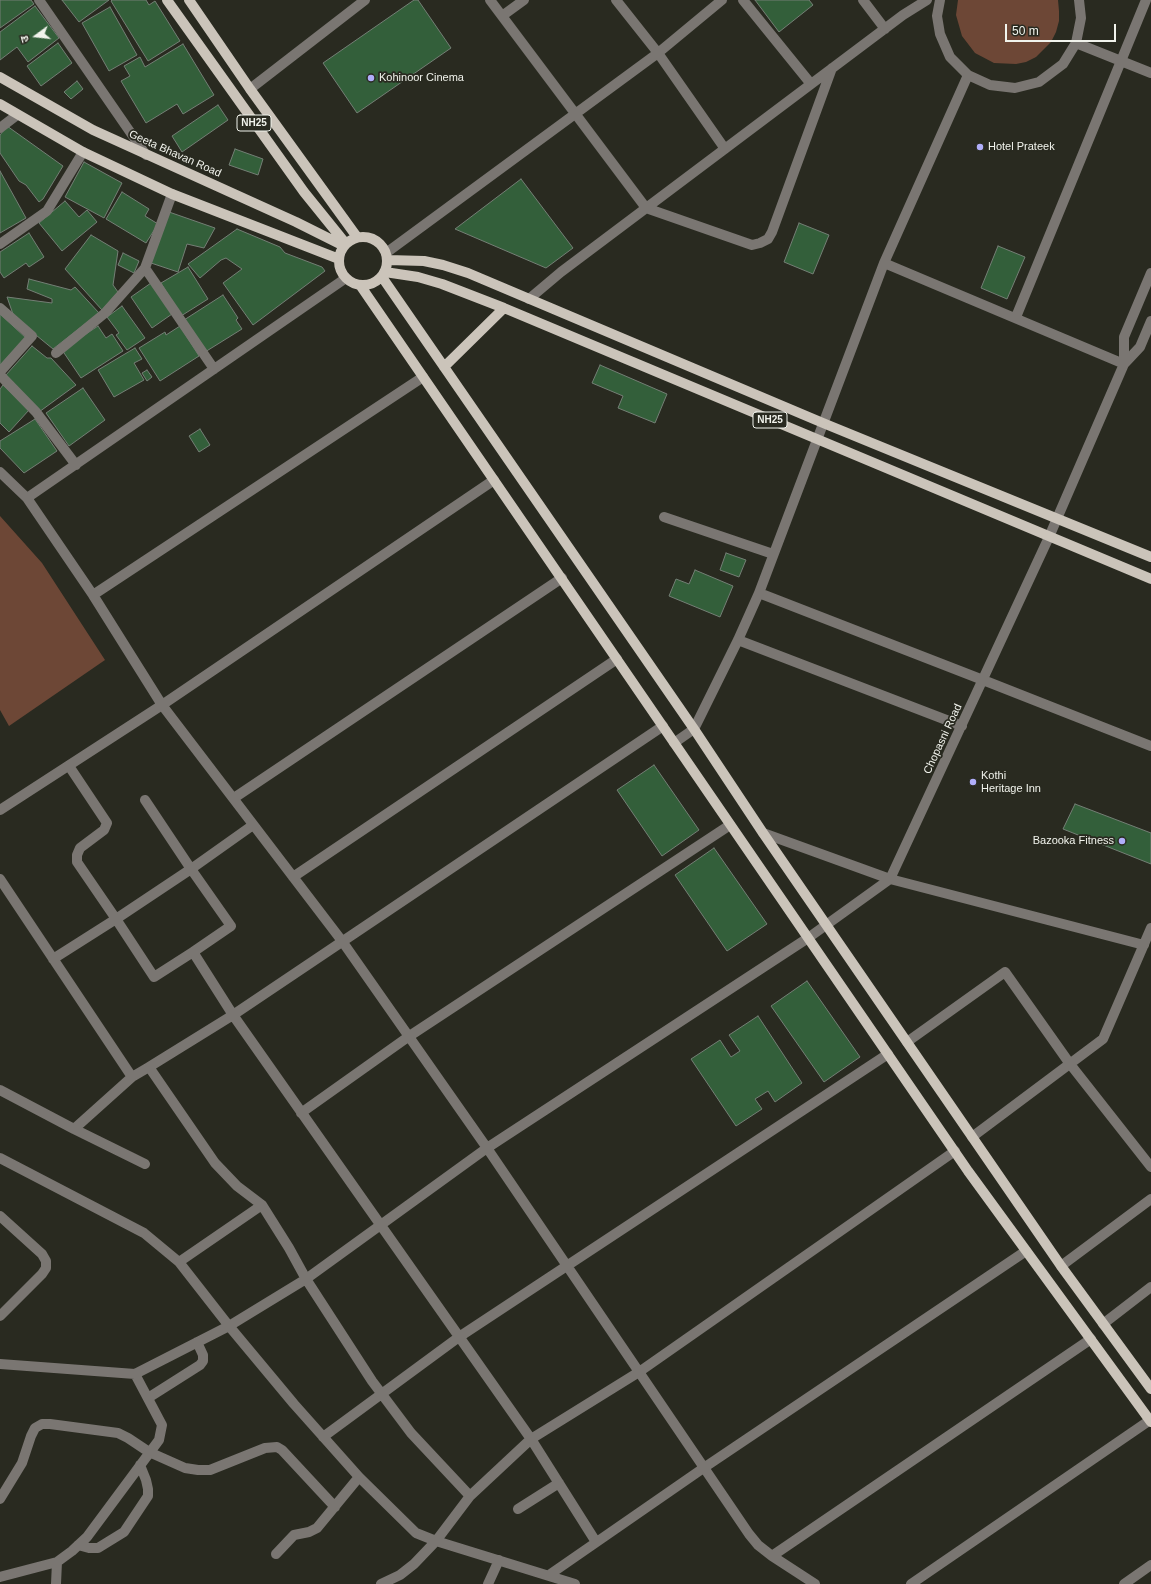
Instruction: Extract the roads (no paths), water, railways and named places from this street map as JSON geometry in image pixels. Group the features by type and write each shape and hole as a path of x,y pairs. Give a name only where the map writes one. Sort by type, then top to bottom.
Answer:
{"main road":[{"name":"NH25","path":"166,0 300,186 345,245"},
{"name":"NH25","path":"188,0 357,237"},
{"name":"Geeta Bhavan Road","path":"0,78 92,130 345,245"},
{"path":"0,104 83,152 172,194 339,260"},
{"path":"357,237 372,238 383,246 387,256 383,275 376,282 368,285 352,283 341,271 339,260 345,245 357,237"},
{"name":"NH25","path":"387,256 443,265 468,274 823,423 1151,557"},
{"name":"NH25","path":"383,275 424,279 504,308 1151,579"},
{"path":"383,275 444,368 694,729 763,833 972,1137 1061,1266 1151,1389"},
{"path":"360,285 955,1151 1150,1421"},
{"path":"444,368 504,308"}],"street":[{"path":"39,0 146,155"},
{"path":"250,89 365,0"},
{"path":"490,0 646,208 752,245 760,244 768,239 772,232 832,68"},
{"path":"502,16 524,0"},
{"path":"616,0 658,53 726,149"},
{"path":"387,256 658,53 722,0"},
{"path":"743,0 811,84"},
{"path":"863,0 885,29"},
{"path":"529,299 561,272 832,68 903,15 927,0"},
{"path":"940,0 937,16 940,34 950,57 968,75 990,85 1015,88 1039,82 1063,64 1076,43 1081,18 1079,0"},
{"path":"1016,317 1146,0"},
{"path":"1076,43 1151,73"},
{"path":"674,743 694,729 738,640 759,593 884,262 968,75"},
{"path":"0,128 17,114"},
{"path":"0,244 47,211 83,152"},
{"path":"56,353 105,313 145,268 172,194"},
{"path":"884,262 1124,364"},
{"path":"145,268 214,369"},
{"path":"1124,364 1124,337 1151,273"},
{"path":"27,498 346,278"},
{"path":"0,308 32,336 0,372"},
{"path":"1124,364 1140,347 1151,321"},
{"name":"Chopasni Road","path":"135,1374 229,1326 306,1279 487,1148 808,938 890,879 984,680 1049,537 1124,364"},
{"path":"0,375 36,412 76,465"},
{"path":"93,595 424,377"},
{"path":"0,472 27,498 93,595 162,705 342,941 487,1148 748,1534 758,1545 772,1556 815,1584"},
{"path":"0,810 162,705 494,480"},
{"path":"664,517 773,554"},
{"path":"234,798 562,578"},
{"path":"759,593 1151,746"},
{"path":"738,640 962,726"},
{"path":"293,877 617,659"},
{"path":"74,1129 132,1077 233,1015 663,726"},
{"path":"69,766 107,823 104,830 80,848 76,855 77,862 154,977 231,926 145,800"},
{"path":"53,959 191,869 253,825"},
{"path":"301,1113 408,1037 730,825"},
{"path":"763,833 890,879 1144,945"},
{"path":"0,879 132,1077"},
{"path":"972,1137 1103,1039 1151,928"},
{"path":"193,952 233,1015 301,1113 531,1439 596,1542"},
{"path":"907,1042 1005,972 1070,1064 1151,1167"},
{"path":"323,1437 459,1337 888,1054"},
{"path":"149,1067 215,1163 232,1181 262,1205 289,1248 306,1279 381,1393 411,1432 470,1496"},
{"path":"0,1090 145,1164"},
{"path":"381,1584 400,1575 414,1564 436,1541 470,1496 531,1439 639,1372 955,1151"},
{"path":"0,1158 144,1233 179,1262 229,1326 323,1437 359,1478 416,1533 436,1541 575,1584"},
{"path":"1061,1266 1151,1199"},
{"path":"179,1262 262,1205"},
{"path":"0,1216 42,1254 46,1261 46,1268 42,1274 0,1316"},
{"path":"549,1575 704,1467 1026,1251"},
{"path":"1103,1324 1151,1287"},
{"path":"772,1556 1090,1339"},
{"path":"148,1398 200,1365 203,1361 203,1356 197,1342"},
{"path":"0,1364 135,1374 162,1425 159,1440 87,1537 78,1546 57,1562 0,1577"},
{"path":"911,1584 1150,1421"},
{"path":"0,1499 22,1462 35,1428 42,1424 114,1432 128,1438 149,1452 185,1468 198,1470 210,1470 264,1448 277,1447 282,1450 335,1507"},
{"path":"78,1546 98,1548 124,1532 148,1496 146,1480 140,1465"},
{"path":"276,1554 294,1535 317,1528 359,1478"},
{"path":"518,1509 559,1483"},
{"path":"488,1584 498,1560"},
{"path":"56,1584 57,1562"},
{"path":"1124,1584 1151,1564"}],"place":[{"name":"Kohinoor Cinema","path":"371,78"},
{"name":"Hotel Prateek","path":"980,147"},
{"name":"Kothi Heritage Inn","path":"973,782"},
{"name":"Bazooka Fitness","path":"1122,841"}]}
